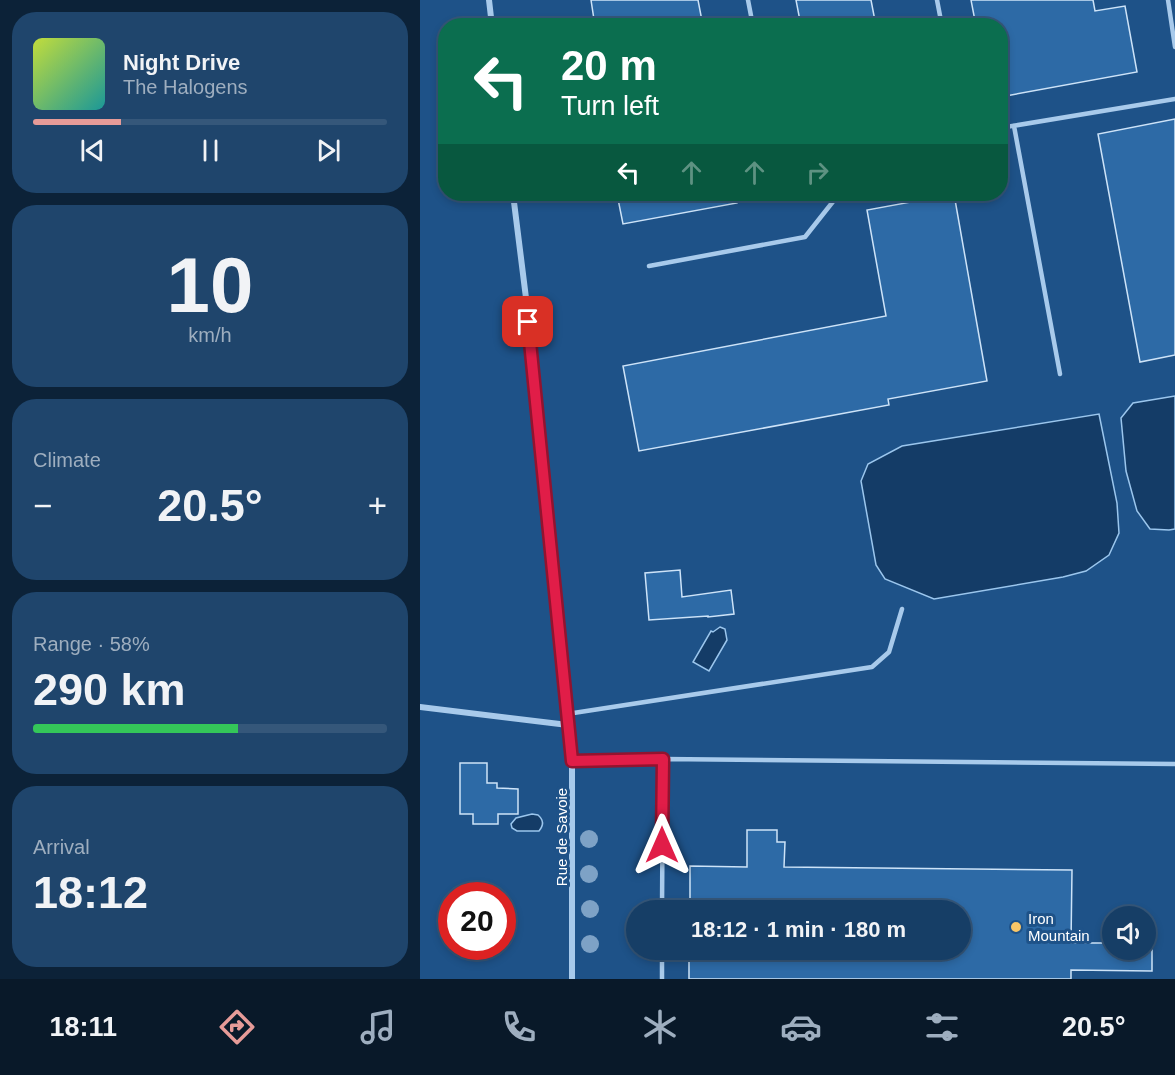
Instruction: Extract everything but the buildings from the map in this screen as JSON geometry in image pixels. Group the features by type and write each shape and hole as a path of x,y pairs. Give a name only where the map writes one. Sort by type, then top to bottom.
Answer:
{"street":[{"path":"489,0 491,18"},
{"name":"Rue de Savoie","path":"514,201 572,761 572,979"},
{"path":"420,707 568,725"}],"lane":[{"path":"748,0 751,18"},
{"path":"937,0 940,18"},
{"path":"1167,0 1175,47"},
{"path":"1008,127 1175,99"},
{"path":"1014,126 1060,374"},
{"path":"650,266 805,237 833,201"},
{"path":"567,714 872,668 890,652 902,609"},
{"path":"572,761 663,759 1175,764"},
{"path":"662,900 663,759"},
{"path":"662,960 662,979"}],"water":[{"path":"1175,396 1175,529 1150,529 1137,511 1126,471 1121,418 1133,403"},
{"path":"1099,414 1117,503 1119,533 1109,555 1086,571 1063,577 934,599 885,579 876,565 861,481 868,464 902,446"},
{"path":"720,627 725,629 727,640 709,671 693,662 711,631"},
{"path":"532,814 538,815 542,821 539,831 517,831 512,828 511,824 516,818"}],"place":[{"name":"Iron Mountain","path":"1016,927"}],"route":[{"path":"528,322 572,761 663,759 662,845"}]}
